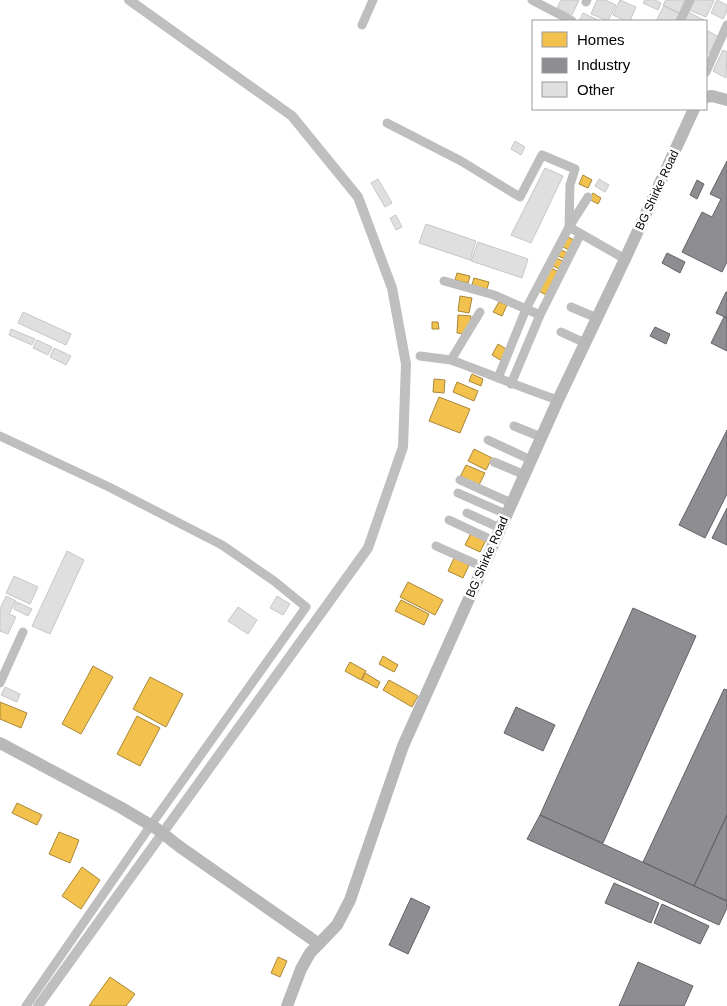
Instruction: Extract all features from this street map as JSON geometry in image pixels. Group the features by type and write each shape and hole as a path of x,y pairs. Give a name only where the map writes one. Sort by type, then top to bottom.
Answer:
{"street":[{"path":"362,25 373,0"},
{"path":"532,0 570,20"},
{"path":"680,20 690,0"},
{"path":"707,70 727,25"},
{"path":"707,97 712,96 727,100"},
{"name":"BG Shirke Road","path":"287,1006 301,969 310,953 337,925 350,900 403,746 558,400 694,110"},
{"path":"387,124 432,145 520,197 542,155 574,170 570,186 569,227"},
{"path":"498,378 526,309 569,227 588,197"},
{"path":"569,227 625,259"},
{"path":"510,384 540,315 580,235"},
{"path":"444,280 494,295 540,315"},
{"path":"570,307 597,318"},
{"path":"452,360 480,312"},
{"path":"561,332 585,343"},
{"path":"420,356 452,360 510,384 558,400"},
{"path":"514,426 541,438"},
{"path":"0,436 110,487 222,545 274,581 306,607 154,827 26,1006"},
{"path":"488,440 531,460"},
{"path":"494,462 524,475"},
{"path":"460,480 509,509"},
{"path":"458,492 509,509"},
{"path":"467,513 500,528"},
{"path":"449,520 494,541"},
{"path":"436,546 483,567"},
{"path":"0,683 23,632"},
{"path":"0,743 120,806 154,827 319,944"}],"building: Homes":[{"path":"583,175 592,180 588,188 579,184"},
{"path":"593,193 601,198 598,204 589,199"},
{"path":"566,236 576,241 571,251 561,246"},
{"path":"559,249 570,254 567,260 556,255"},
{"path":"554,257 565,262 561,270 551,265"},
{"path":"551,268 559,272 546,295 539,291"},
{"path":"457,273 470,276 468,283 455,280"},
{"path":"474,278 489,282 487,289 472,285"},
{"path":"460,296 472,298 469,313 458,311"},
{"path":"499,302 507,305 502,316 493,312"},
{"path":"458,315 471,316 467,334 457,333"},
{"path":"432,322 438,322 439,329 432,329"},
{"path":"498,344 508,350 502,361 492,355"},
{"path":"472,374 483,379 481,386 469,381"},
{"path":"434,379 445,380 444,393 433,392"},
{"path":"457,382 478,391 474,401 453,392"},
{"path":"439,397 470,409 460,433 429,421"},
{"path":"474,449 492,458 486,470 468,461"},
{"path":"466,465 485,473 479,485 460,477"},
{"path":"471,533 486,540 480,552 465,545"},
{"path":"454,558 469,565 463,578 448,571"},
{"path":"408,582 443,600 435,615 400,597"},
{"path":"401,600 429,614 424,625 395,611"},
{"path":"383,656 398,665 394,672 379,664"},
{"path":"350,662 366,671 361,680 345,671"},
{"path":"93,666 113,677 81,734 62,724"},
{"path":"365,673 380,682 377,688 362,680"},
{"path":"150,677 183,694 166,727 133,709"},
{"path":"389,680 418,696 412,707 383,690"},
{"path":"0,702 27,713 21,728 0,719"},
{"path":"137,716 160,728 140,766 117,754"},
{"path":"17,803 42,815 37,825 12,813"},
{"path":"59,832 79,840 70,863 49,854"},
{"path":"82,867 100,880 81,909 62,896"},
{"path":"278,957 287,961 280,977 271,973"},
{"path":"110,977 135,994 126,1006 89,1006"}],"building: Industry":[{"path":"727,161 727,262 722,272 682,252 702,212 712,217 721,199 710,194"},
{"path":"697,180 704,184 697,199 690,195"},
{"path":"667,253 685,262 680,273 662,263"},
{"path":"727,292 727,318 716,313"},
{"path":"724,317 727,319 727,351 711,343"},
{"path":"655,327 670,334 666,344 650,336"},
{"path":"727,430 727,494 705,538 679,525"},
{"path":"727,508 727,545 712,538"},
{"path":"633,608 696,636 603,843 540,815"},
{"path":"724,689 727,690 727,815 694,886 643,862"},
{"path":"516,707 555,725 543,751 504,733"},
{"path":"540,815 727,901 727,908 719,925 527,839"},
{"path":"727,815 727,901 694,886"},
{"path":"614,883 659,903 651,923 605,903"},
{"path":"411,898 430,907 408,954 389,945"},
{"path":"662,904 709,926 700,944 654,923"},
{"path":"638,962 693,986 684,1006 619,1006"}],"building: Other":[{"path":"561,0 579,0 572,15 557,8"},
{"path":"597,0 605,0 616,5 608,20 591,14"},
{"path":"620,0 636,7 630,20 624,20 613,15"},
{"path":"645,0 655,0 661,3 658,10 643,3"},
{"path":"666,0 687,0 681,14 663,5"},
{"path":"694,0 714,1 706,17 689,10"},
{"path":"717,0 727,5 727,11 723,19 711,13"},
{"path":"664,6 682,15 680,20 657,20"},
{"path":"688,12 704,20 684,20"},
{"path":"583,13 598,20 580,20"},
{"path":"707,31 719,37 711,54 707,52"},
{"path":"723,50 727,52 726,78 713,71"},
{"path":"515,141 525,147 521,155 511,149"},
{"path":"545,168 563,176 531,243 511,235"},
{"path":"378,179 392,203 385,207 371,183"},
{"path":"599,179 609,185 605,192 595,186"},
{"path":"396,215 402,227 396,230 390,218"},
{"path":"426,224 476,241 470,260 419,243"},
{"path":"478,242 528,259 522,278 471,261"},
{"path":"23,312 71,334 66,345 18,323"},
{"path":"11,329 35,339 32,345 9,335"},
{"path":"37,340 52,347 48,355 33,348"},
{"path":"54,348 71,356 66,365 50,357"},
{"path":"67,551 84,560 50,634 32,626"},
{"path":"14,576 38,587 30,604 6,593"},
{"path":"6,596 16,601 9,614 16,617 8,634 0,631 0,609"},
{"path":"277,596 290,604 283,615 270,608"},
{"path":"17,602 32,609 28,616 14,609"},
{"path":"238,607 257,620 248,634 228,621"},
{"path":"5,687 20,694 17,702 1,695"}],"waterway":[{"path":"38,1006 368,548 403,447 406,364 392,288 358,197 292,116 129,0"}]}
